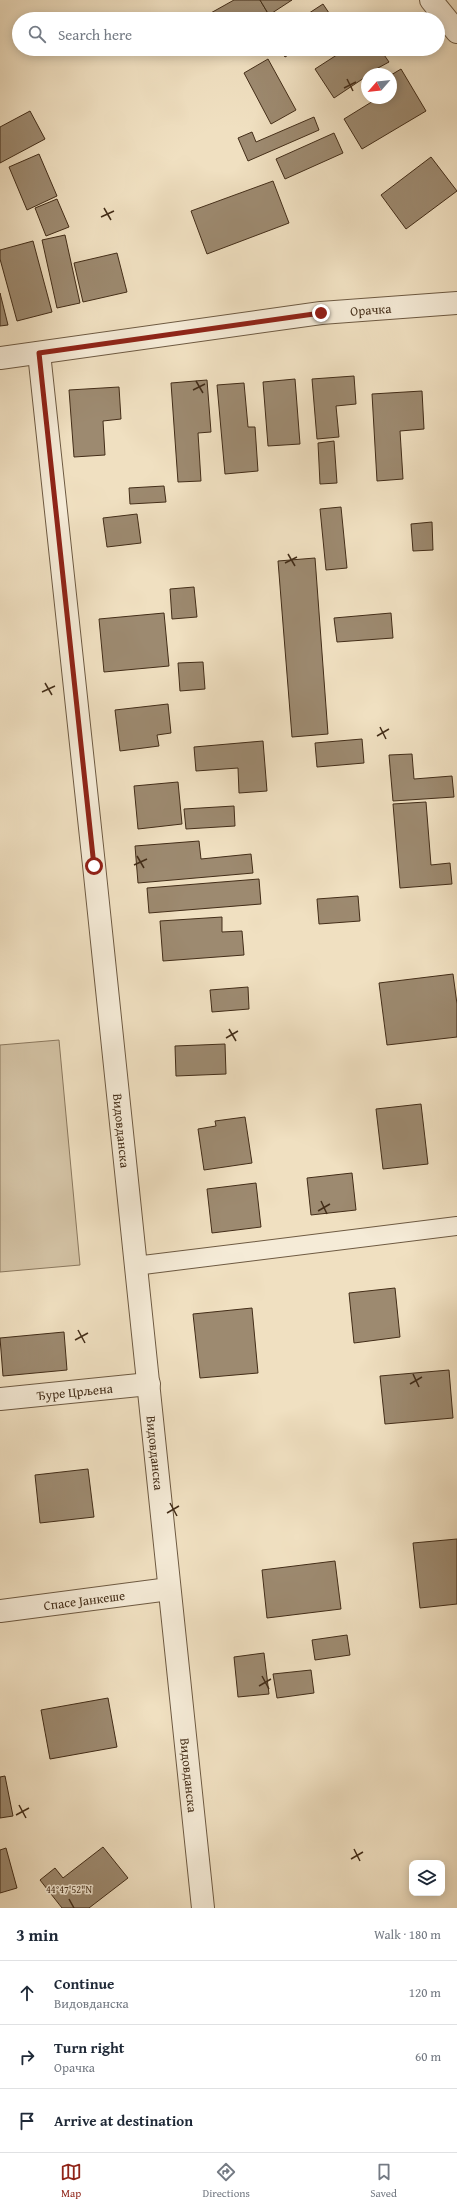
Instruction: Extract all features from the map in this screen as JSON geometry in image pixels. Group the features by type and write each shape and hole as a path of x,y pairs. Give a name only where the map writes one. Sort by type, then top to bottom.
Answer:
{"street":[{"path":"431,0 441,12"},
{"path":"445,17 457,32"},
{"name":"Орачка","path":"0,358 321,313 457,304"},
{"name":"Видовданска","path":"39,353 135,1266 149,1384 203,1908"},
{"name":"Ђуре Црљена","path":"0,1398 149,1384"},
{"name":"Спасе Јанкеше","path":"0,1611 169,1589"}],"lane":[{"path":"135,1266 457,1226"}],"shaded area":[{"path":"59,1040 80,1265 0,1272 0,1045"}],"building":[{"path":"234,0 260,0 267,12 213,12"},
{"path":"260,0 292,0 274,12 267,12"},
{"path":"323,4 328,12 311,12"},
{"path":"335,56 385,56 389,62 378,68 361,68 361,80 334,98 315,69"},
{"path":"268,59 296,110 271,124 244,73"},
{"path":"401,69 426,111 362,149 344,119 368,104 397,104 397,71"},
{"path":"30,111 45,139 0,163 0,127"},
{"path":"314,117 319,130 248,161 238,138 252,132 256,142"},
{"path":"334,133 343,153 285,179 276,159"},
{"path":"39,154 57,196 27,210 9,167"},
{"path":"431,157 457,191 406,229 381,195"},
{"path":"273,181 289,223 207,254 191,211"},
{"path":"57,199 69,227 46,236 35,208"},
{"path":"65,235 80,303 57,308 42,240"},
{"path":"33,241 52,312 17,321 0,259 0,250"},
{"path":"117,253 127,292 83,302 74,263"},
{"path":"0,293 8,325 0,326"},
{"path":"354,376 356,404 336,406 339,437 317,439 312,379"},
{"path":"295,379 300,444 268,446 263,382"},
{"path":"207,380 211,432 198,433 201,481 178,482 171,383"},
{"path":"244,383 248,427 255,427 258,471 225,474 217,385"},
{"path":"119,387 121,419 103,421 105,455 74,457 69,390"},
{"path":"422,391 424,429 400,431 403,479 377,481 372,394"},
{"path":"334,441 337,483 320,484 318,443"},
{"path":"164,486 166,502 130,504 129,488"},
{"path":"341,507 347,568 326,570 320,509"},
{"path":"137,514 141,543 107,547 103,518"},
{"path":"432,522 433,550 413,551 411,524"},
{"path":"315,558 328,734 292,737 278,561"},
{"path":"194,587 197,617 172,619 170,589"},
{"path":"164,613 169,666 104,672 99,619"},
{"path":"391,613 393,638 337,642 334,618"},
{"path":"203,662 205,689 180,691 178,663"},
{"path":"168,704 171,733 157,735 159,746 120,751 115,710"},
{"path":"362,739 364,763 317,767 315,743"},
{"path":"263,741 267,791 239,793 238,768 196,771 194,747"},
{"path":"412,754 414,779 452,776 454,797 393,801 389,755"},
{"path":"178,782 182,824 138,829 134,786"},
{"path":"426,802 431,865 450,863 452,884 400,888 393,804"},
{"path":"234,806 235,826 186,829 184,809"},
{"path":"199,841 201,859 251,854 253,873 138,883 135,846"},
{"path":"259,879 261,904 149,913 147,888"},
{"path":"358,896 360,921 319,924 317,899"},
{"path":"222,917 222,932 242,931 244,955 163,961 160,921"},
{"path":"453,974 457,1004 457,1037 387,1045 379,983"},
{"path":"248,987 249,1009 212,1012 210,990"},
{"path":"225,1044 226,1074 176,1076 175,1046"},
{"path":"421,1104 428,1164 383,1169 376,1109"},
{"path":"245,1117 252,1163 204,1170 198,1129 216,1126 215,1121"},
{"path":"352,1173 356,1210 311,1215 307,1178"},
{"path":"256,1183 261,1227 212,1233 207,1189"},
{"path":"395,1288 400,1337 354,1343 349,1293"},
{"path":"252,1308 258,1373 200,1378 193,1314"},
{"path":"64,1332 67,1370 3,1376 0,1338"},
{"path":"449,1370 453,1418 385,1424 380,1376"},
{"path":"88,1469 94,1517 40,1523 35,1475"},
{"path":"457,1539 457,1604 420,1608 413,1543"},
{"path":"335,1561 341,1609 267,1618 262,1570"},
{"path":"347,1635 350,1655 315,1660 312,1640"},
{"path":"264,1653 269,1694 238,1697 234,1657"},
{"path":"311,1670 314,1693 277,1698 273,1674"},
{"path":"108,1698 117,1747 50,1759 41,1710"},
{"path":"5,1776 13,1816 0,1818 0,1777"},
{"path":"103,1847 128,1878 89,1908 62,1908 40,1880 55,1868 63,1878"},
{"path":"6,1848 17,1888 0,1893 0,1850"}],"route":[{"path":"94,866 39,353 321,313"}]}
